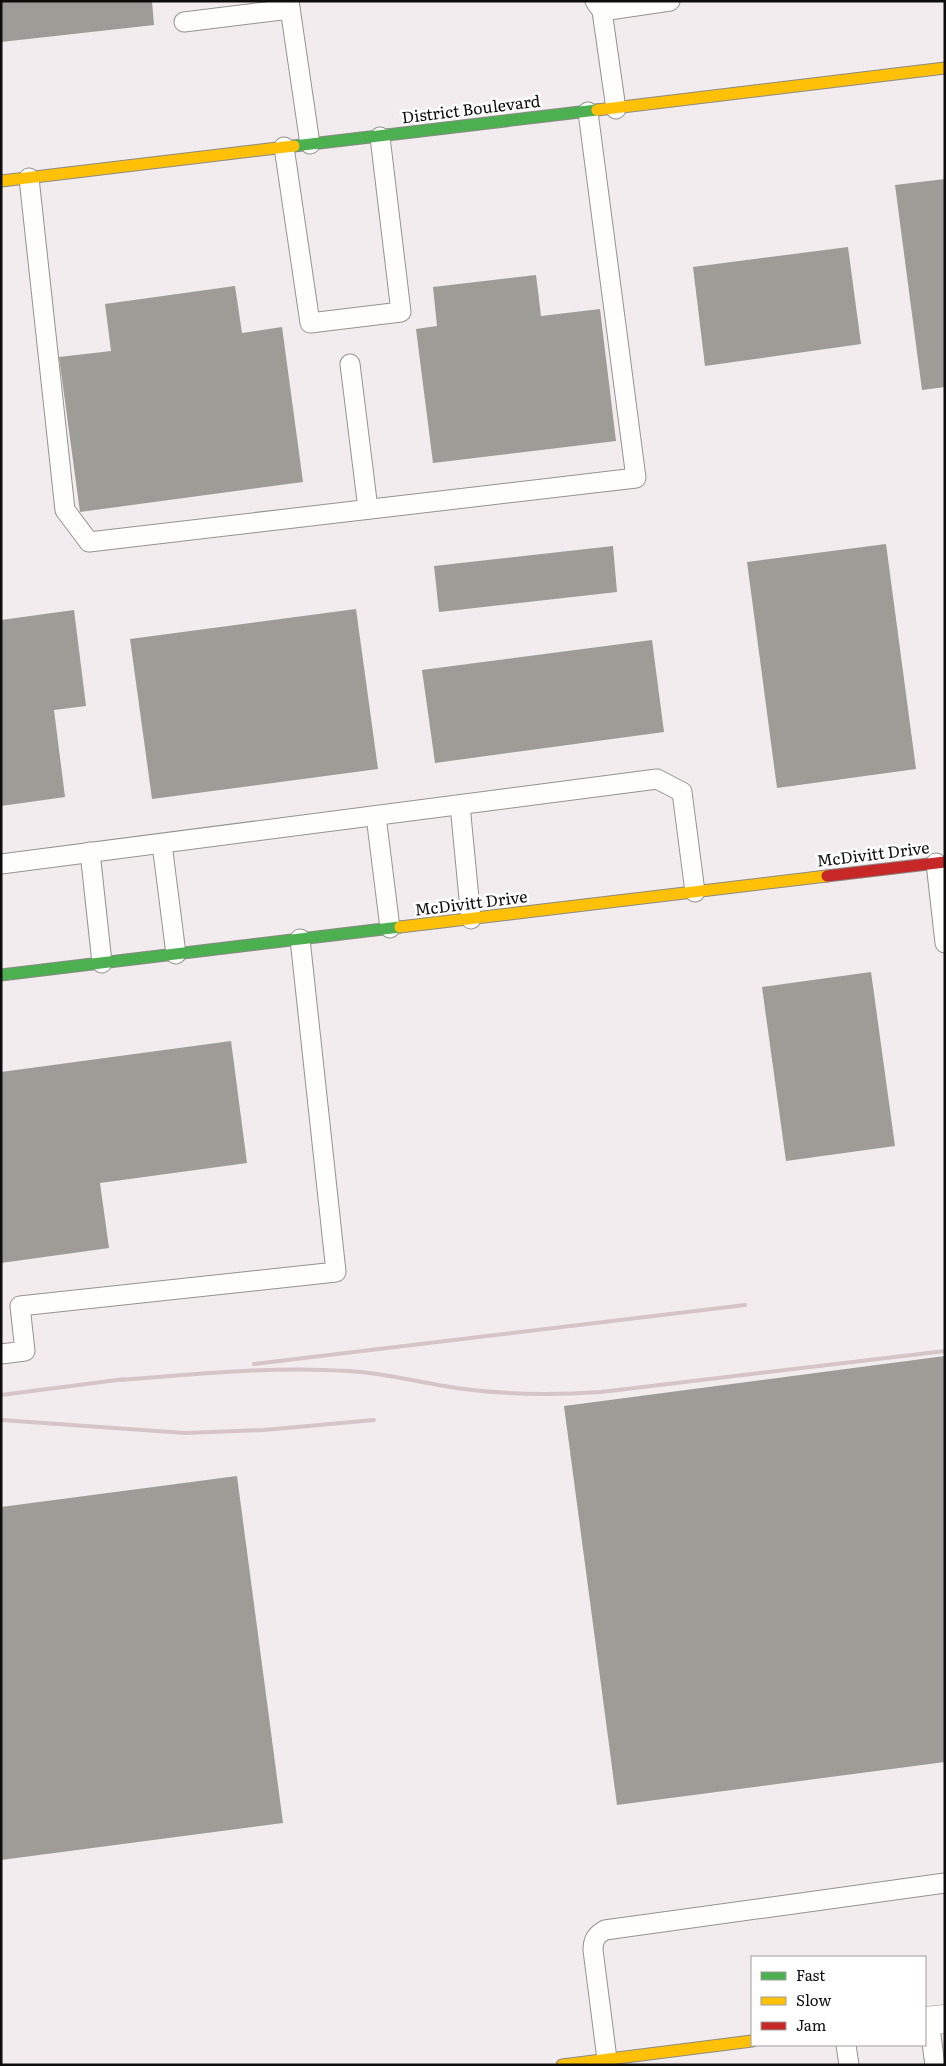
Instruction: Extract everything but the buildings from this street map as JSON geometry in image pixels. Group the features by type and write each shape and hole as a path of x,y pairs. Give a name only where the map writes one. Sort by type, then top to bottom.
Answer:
{"street":[{"name":"District Boulevard","path":"1,181 616,109 945,68"},
{"name":"McDivitt Drive","path":"1,975 941,862"},
{"path":"562,2065 751,2041"}],"lane":[{"path":"616,109 598,6 670,1"},
{"path":"184,22 289,5 310,144"},
{"path":"29,178 65,510 89,542 636,478 588,112"},
{"path":"284,147 310,323 401,312 380,137"},
{"path":"350,364 368,509"},
{"path":"1,864 657,779 682,792 695,892"},
{"path":"460,805 470,919"},
{"path":"376,816 390,928"},
{"path":"162,844 176,954"},
{"path":"90,852 102,963"},
{"path":"941,862 945,942"},
{"path":"1,1354 24,1351 20,1306 336,1272 300,940"},
{"path":"607,2059 592,1950 593,1941 598,1934 605,1930 945,1883"},
{"path":"933,2020 935,2065"},
{"path":"846,2046 849,2065"}],"shaded area":[{"path":"1,1 945,1 945,2065 1,2065"}],"railway":[{"path":"254,1364 745,1305"},
{"path":"120,1380 234,1371 291,1369 377,1374 481,1391 567,1394 601,1392 945,1351"},
{"path":"1,1395 125,1379"},
{"path":"1,1420 185,1433 264,1430 374,1420"}],"traffic: fast":[{"path":"294,146 597,110"},
{"path":"1,975 400,927"}],"traffic: slow":[{"path":"597,110 945,68"},
{"path":"1,181 294,146"},
{"path":"400,927 827,876"},
{"path":"562,2065 751,2041"}],"traffic: jam":[{"path":"827,876 945,862"}]}
